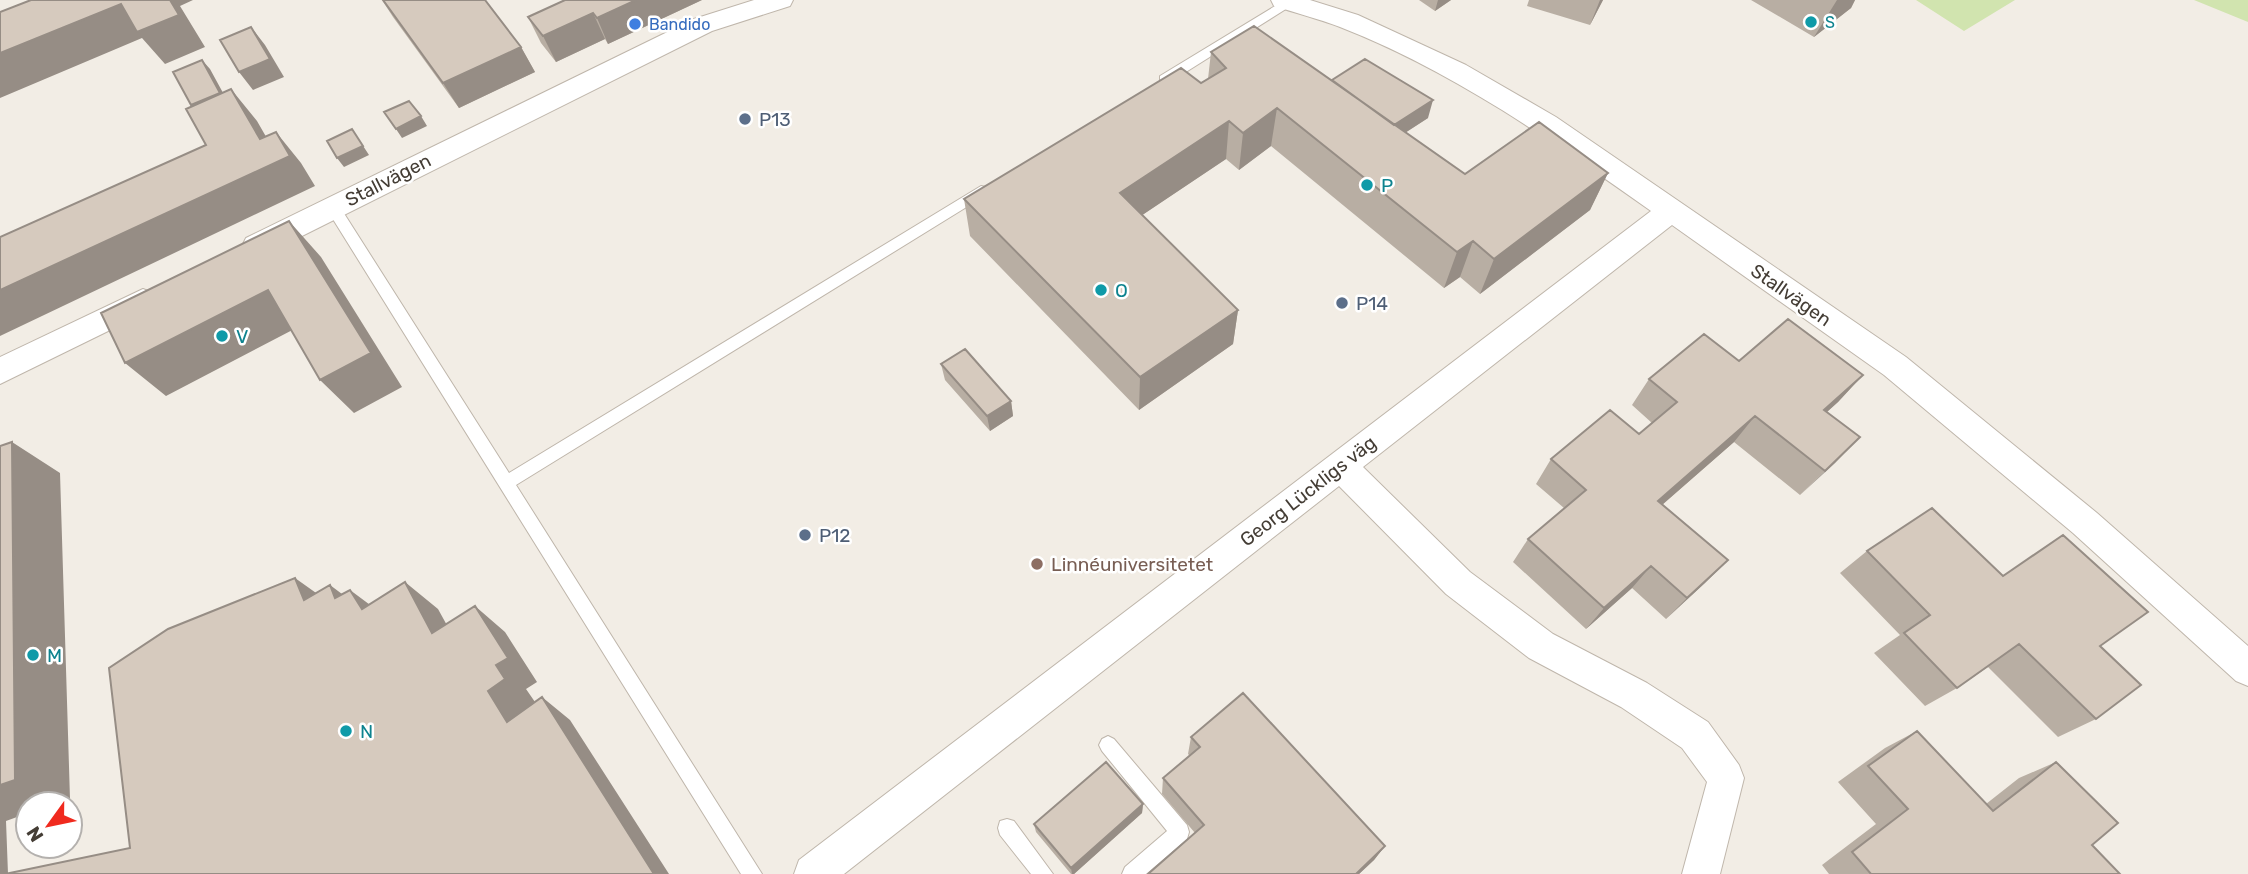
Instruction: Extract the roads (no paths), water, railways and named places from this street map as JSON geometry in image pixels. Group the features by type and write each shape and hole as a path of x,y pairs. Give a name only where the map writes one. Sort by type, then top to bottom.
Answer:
{"street":[{"name":"Stallvägen","path":"235,256 703,25 781,0"},
{"name":"Stallvägen","path":"1287,1 1349,21 1457,71 1547,124 1895,366 2085,523 2248,669"},
{"name":"Georg Lückligs väg","path":"813,874 1670,211"},
{"path":"0,371 162,292"},
{"path":"1341,466 1458,583 1489,607 1541,646 1634,695 1695,735 1726,778 1722,803 1701,874"}],"lane":[{"path":"1153,86 1287,1"},
{"path":"505,484 998,180"},
{"path":"333,208 752,874"},
{"path":"1108,745 1180,832 1132,874"},
{"path":"1007,828 1043,874"}],"place":[{"name":"S","path":"1811,22"},
{"name":"Bandido","path":"635,24"},
{"name":"P13","path":"745,119"},
{"name":"P","path":"1367,185"},
{"name":"O","path":"1101,290"},
{"name":"P14","path":"1342,303"},
{"name":"V","path":"222,336"},
{"name":"P12","path":"805,535"},
{"name":"Linnéuniversitetet","path":"1037,564"},
{"name":"M","path":"33,655"},
{"name":"N","path":"346,731"}]}
